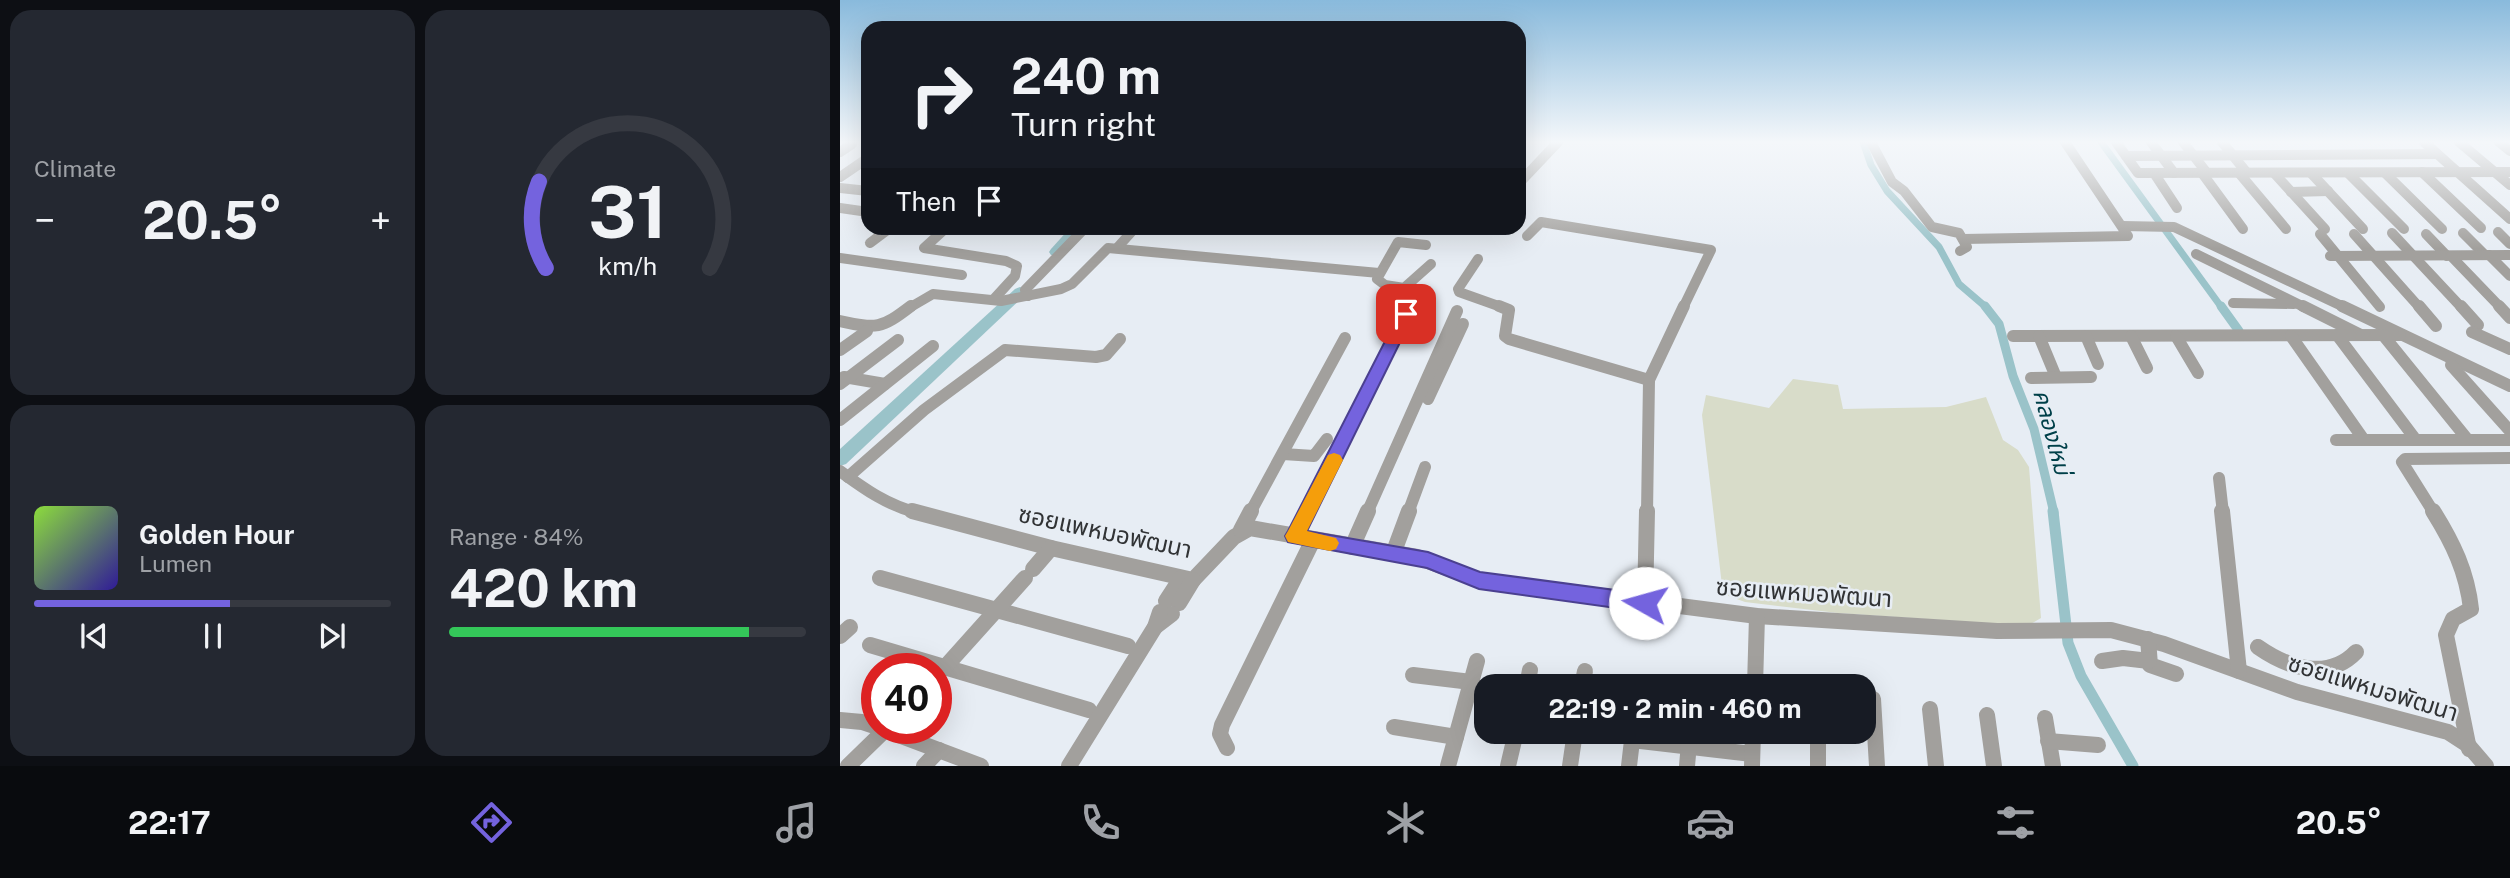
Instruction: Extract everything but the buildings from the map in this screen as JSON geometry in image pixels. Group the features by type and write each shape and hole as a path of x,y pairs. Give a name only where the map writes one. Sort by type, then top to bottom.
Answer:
{"street":[{"path":"1890,178 1904,191 1932,227 1955,230 1967,247 1960,251"},
{"path":"1963,239 2128,236 2090,178"},
{"path":"2157,178 2177,208"},
{"path":"2208,178 2243,229"},
{"path":"2247,178 2286,229"},
{"path":"2278,178 2323,231 2334,256 2380,307"},
{"path":"2320,178 2374,256 2436,326"},
{"path":"2353,178 2404,229"},
{"path":"2390,178 2442,229"},
{"path":"2433,178 2481,228"},
{"path":"2464,178 2510,219"},
{"path":"840,188 861,189"},
{"path":"2291,192 2328,191"},
{"path":"840,208 861,211"},
{"path":"1527,236 1541,222 1711,250 1649,380 1645,603"},
{"path":"2123,226 2174,227 2510,386"},
{"path":"2498,232 2510,244"},
{"path":"2392,233 2475,329 2510,349"},
{"path":"2463,233 2510,276"},
{"path":"2426,234 2510,318"},
{"path":"870,243 881,235"},
{"path":"938,235 923,248 1006,261 1017,266 1015,276 997,301"},
{"path":"1027,297 1025,290 1078,235"},
{"path":"1117,248 1129,235"},
{"path":"1426,245 1398,242 1377,279 1380,283 1404,288 1431,264"},
{"path":"840,321 867,326 887,326 933,294 997,301 1027,297 1068,286 1108,248 1379,273"},
{"path":"2196,254 2363,335"},
{"path":"2334,256 2510,255"},
{"path":"840,258 962,275"},
{"path":"1479,259 1459,285 1459,292 1509,310 1505,336 1509,339 1649,380"},
{"path":"1295,536 1415,299"},
{"path":"2234,303 2297,304"},
{"path":"1354,548 1460,317"},
{"path":"840,351 867,331"},
{"path":"2337,335 2416,440"},
{"path":"2383,335 2468,440"},
{"path":"2013,336 2403,335"},
{"path":"2039,336 2056,377"},
{"path":"2086,336 2098,364"},
{"path":"2132,336 2147,368"},
{"path":"2176,336 2198,373"},
{"path":"2291,336 2364,440"},
{"path":"1241,530 1345,338"},
{"path":"843,379 898,340"},
{"path":"843,473 1005,350 1096,356 1106,355 1120,340"},
{"path":"840,420 933,346"},
{"path":"2451,365 2510,431"},
{"path":"2031,378 2091,377"},
{"path":"843,379 885,384"},
{"path":"1283,454 1314,456 1327,439"},
{"path":"2336,440 2510,440"},
{"path":"2475,766 2468,745 2446,635 2455,616 2471,609 2468,584 2454,544 2402,462 2405,459 2510,458"},
{"path":"1393,554 1425,467"},
{"name":"ซอยแพหมอพัฒนา","path":"843,473 895,507 1051,548 1187,579 1210,569 1241,530 1255,528 1428,560 1479,580 1645,603 1757,616 1997,631 2111,630 2148,639 2297,692 2448,732 2468,745 2486,766"},
{"path":"2219,478 2239,671"},
{"path":"1227,748 1220,734 1222,725 1313,540"},
{"path":"952,659 1051,548"},
{"path":"880,579 1128,646"},
{"path":"1069,766 1187,579"},
{"path":"1755,674 1757,616"},
{"path":"2148,639 2149,661 2154,668 2176,674"},
{"path":"870,645 899,653"},
{"path":"2265,681 2263,651 2282,661 2328,669 2343,664 2356,652"},
{"path":"2102,661 2123,658 2149,661"},
{"path":"1448,766 1477,662"},
{"path":"952,668 1089,710"},
{"path":"1413,675 1471,682"},
{"path":"1930,709 1936,766"},
{"path":"1987,715 1994,766"},
{"path":"2045,718 2053,766"},
{"path":"840,720 861,722"},
{"path":"1394,727 1456,737"},
{"path":"2048,741 2098,745"},
{"path":"848,766 867,744"},
{"path":"923,744 981,766"},
{"path":"1508,766 1513,744"},
{"path":"1570,766 1573,744"},
{"path":"1629,766 1632,744"},
{"path":"1687,766 1689,744"},
{"path":"1706,744 1752,760"},
{"path":"1818,744 1818,766"},
{"path":"1876,744 1877,766"},
{"path":"925,766 939,750"}],"green space":[{"path":"1793,379 1838,385 1843,409 1946,407 1986,397 2003,440 2018,450 2029,467 2041,618 2027,626 1838,613 1745,602 1723,594 1702,415 1706,395 1769,408"}],"waterway":[{"name":"คลองใหม่","path":"1879,178 1887,191 1939,247 1959,284 1986,307"},
{"path":"2127,178 2222,308"},
{"path":"1056,252 1071,235"},
{"path":"840,459 1020,292"},
{"path":"2221,306 2239,331"},
{"name":"คลองใหม่","path":"1986,307 1999,324 2013,376 2034,429 2054,513"},
{"name":"คลองใหม่","path":"2053,511 2068,643 2081,676 2133,766"}],"slow traffic":[{"path":"1330,543 1295,536 1334,460"}],"route":[{"path":"1406,314 1295,536 1416,557 1479,580 1645,603"}]}
